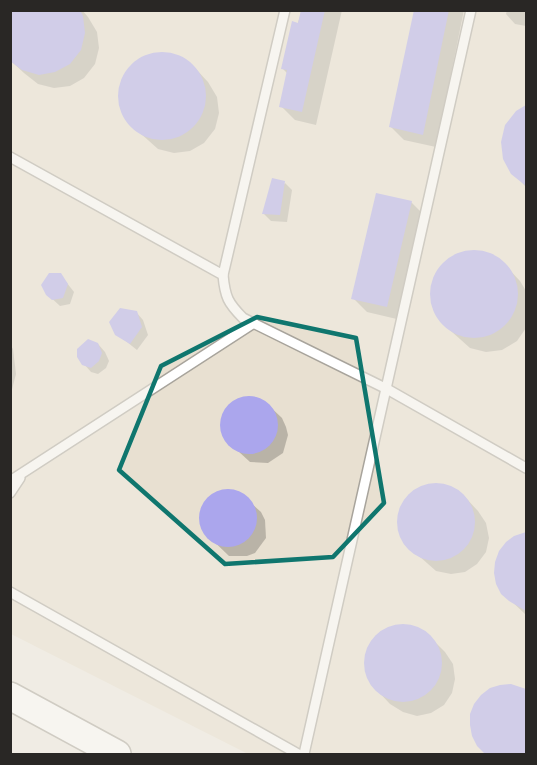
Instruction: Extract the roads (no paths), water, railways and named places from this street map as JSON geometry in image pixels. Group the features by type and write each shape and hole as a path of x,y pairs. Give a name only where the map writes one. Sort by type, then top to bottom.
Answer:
{"main road":[{"path":"10,696 117,754"}],"lane":[{"path":"285,10 223,276 225,292 230,305 243,318 387,389 526,468"},
{"path":"303,754 471,10"},
{"path":"10,157 223,276"},
{"path":"10,481 254,323"},
{"path":"10,493 22,473"},
{"path":"10,592 298,754"}]}
